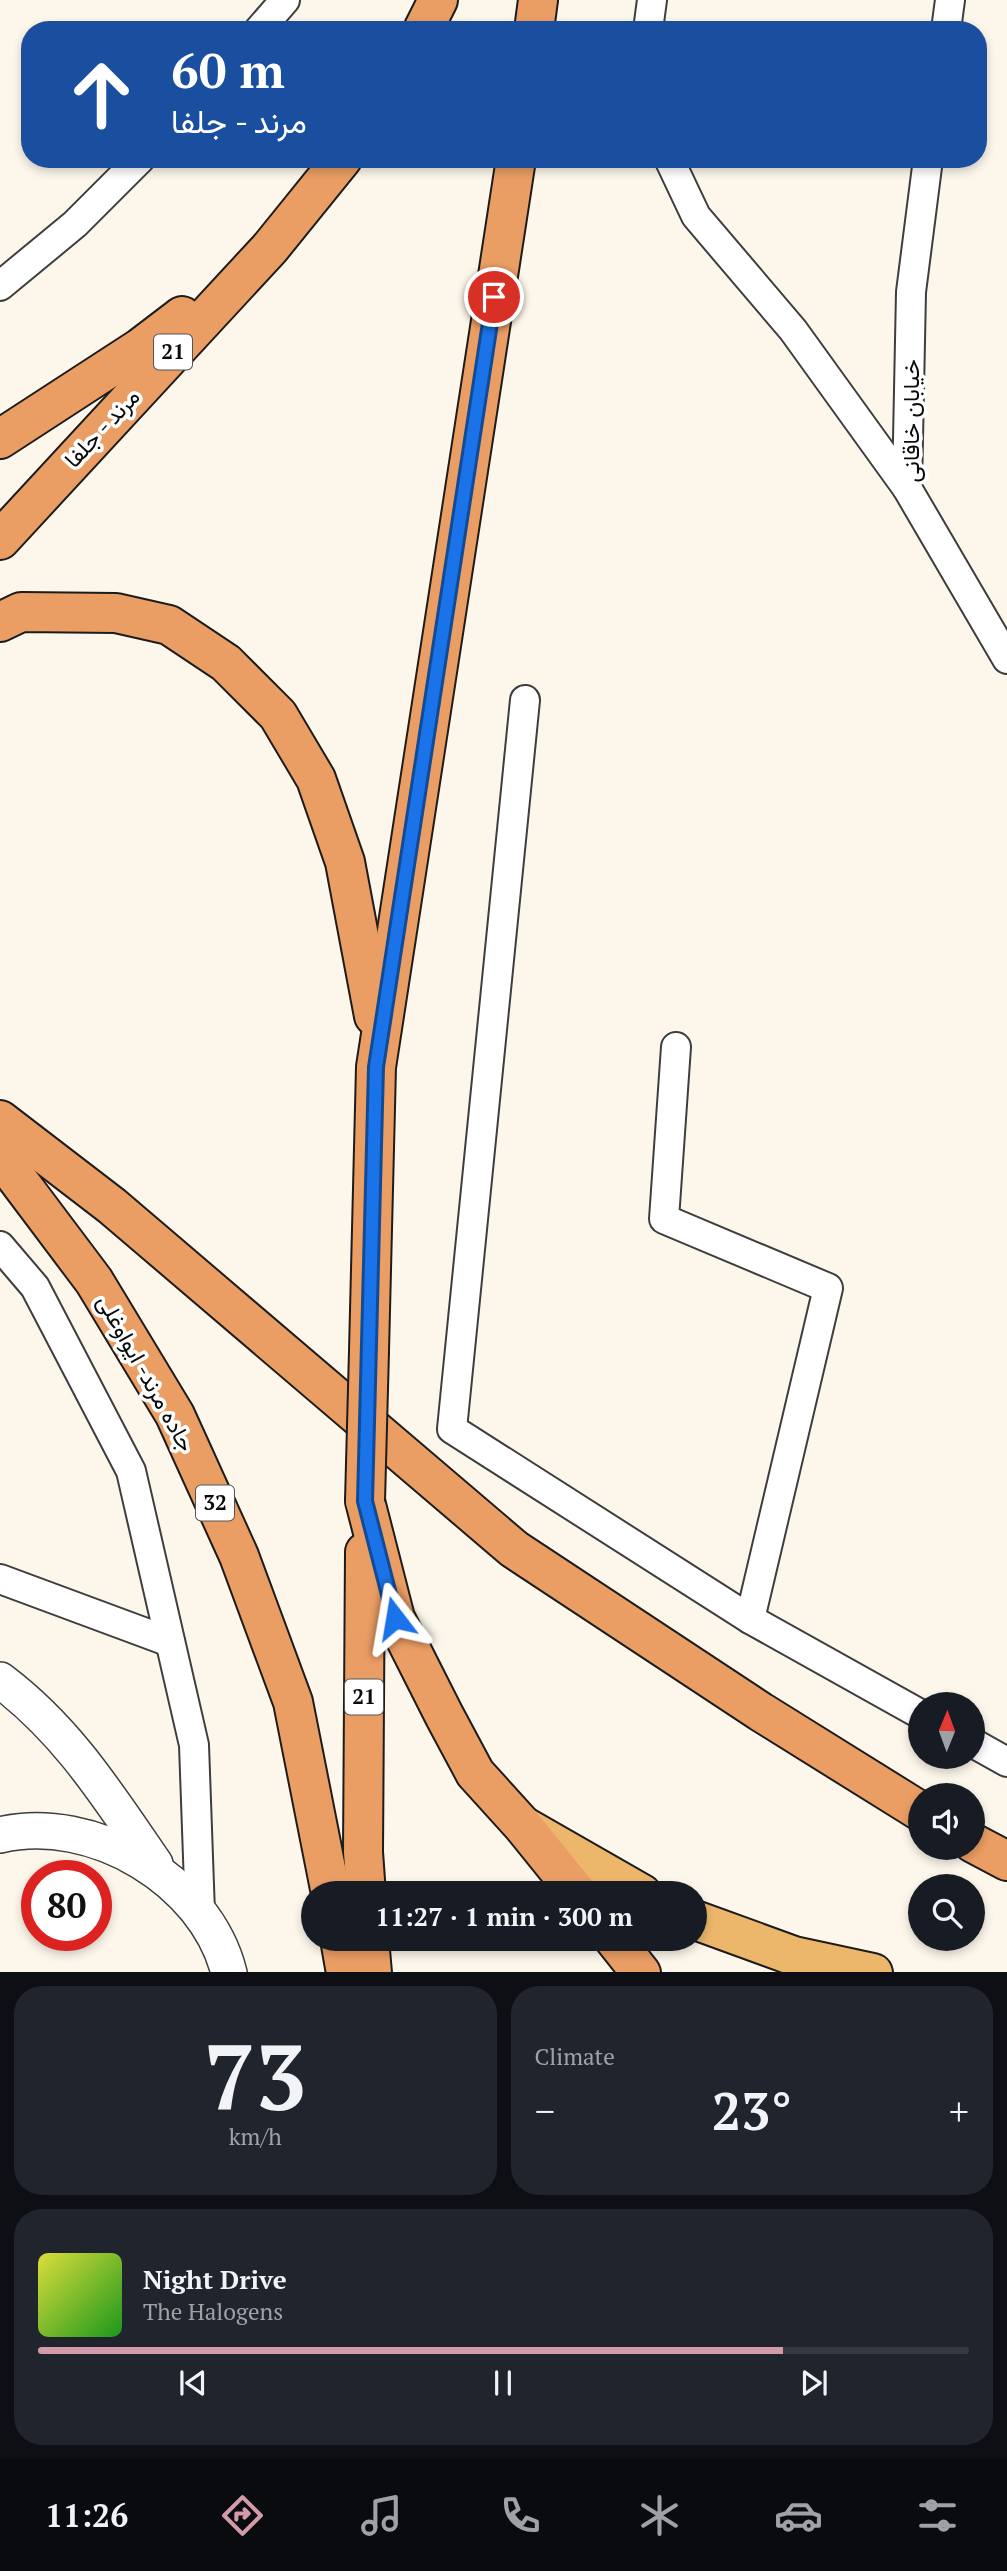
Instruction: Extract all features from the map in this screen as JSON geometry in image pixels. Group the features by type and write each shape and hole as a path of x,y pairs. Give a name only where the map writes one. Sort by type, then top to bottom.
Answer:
{"highway":[{"path":"428,21 438,0"},
{"path":"535,21 538,0"},
{"name":"مرند - جلفا","path":"0,540 270,248 335,168"},
{"name":"21","path":"365,1881 365,1501 376,1067 515,168"},
{"path":"0,439 140,348 270,248"},
{"path":"0,622 21,612 116,613 169,625 226,663 278,715 316,779 345,862 379,1042"},
{"path":"0,1120 112,1206 514,1549 761,1712 908,1804"},
{"name":"جاده مرند- ایواوغلی","path":"0,1156 94,1281 175,1415 239,1556 293,1702 328,1881"},
{"path":"365,1501 395,1618 475,1773 567,1881"},
{"path":"985,1849 1007,1861"},
{"path":"342,1951 346,1972"},
{"path":"370,1951 372,1972"},
{"path":"624,1951 641,1972"}],"main road":[{"path":"523,1826 619,1881"},
{"path":"707,1924 794,1956 873,1972"}],"street":[{"path":"267,21 285,0"},
{"path":"649,21 652,0"},
{"path":"947,21 950,0"},
{"path":"0,286 75,224 131,168"},
{"path":"673,168 696,216 793,330 908,488"},
{"name":"خیابان خاقانی","path":"927,168 911,292 908,488 1007,659"},
{"path":"525,700 452,1429 750,1619 908,1707"},
{"path":"676,1047 664,1219 828,1288 750,1619"},
{"path":"0,1246 35,1287 131,1471 194,1745 200,1913"},
{"path":"0,1579 170,1643"},
{"path":"0,1680 30,1703 82,1758 163,1875 200,1913 229,1972"},
{"path":"985,1750 1007,1762"},
{"path":"0,1835 14,1832 67,1833 118,1848 163,1875"}],"route":[{"path":"395,1618 365,1501 376,1067 494,297"}]}
